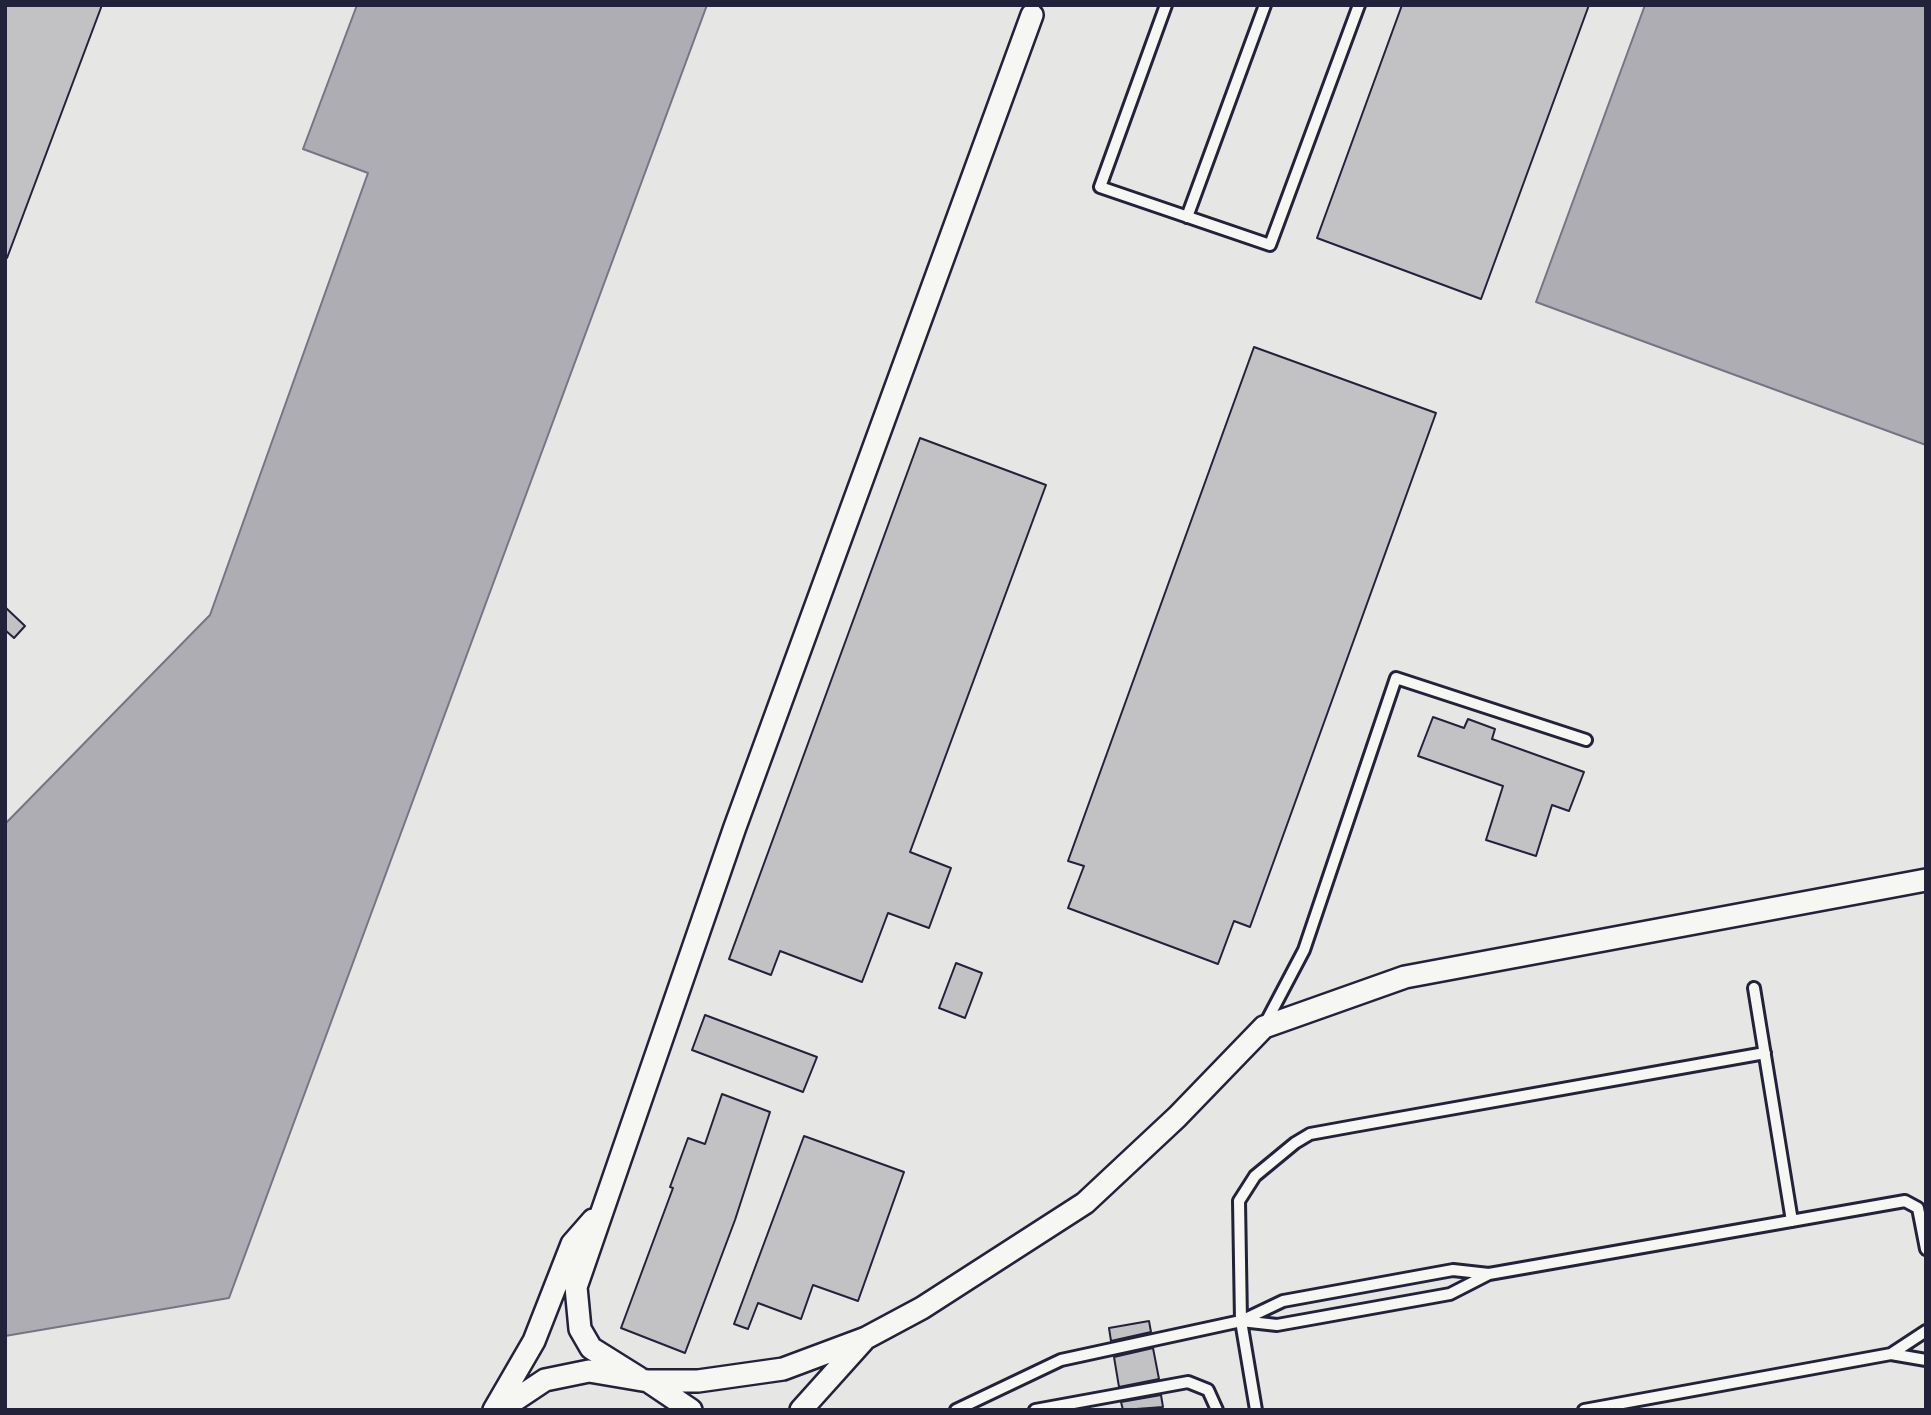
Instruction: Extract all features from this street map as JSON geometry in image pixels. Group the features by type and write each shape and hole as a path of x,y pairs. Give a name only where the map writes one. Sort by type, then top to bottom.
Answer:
{"street":[{"path":"691,1410 601,1357 591,1348 580,1329 576,1287 735,827 1035,10"},
{"path":"500,1410 529,1388 565,1374 589,1371 644,1380 698,1381 783,1368 866,1338 922,1308 1085,1203 1177,1117 1264,1027 1405,977 1926,880"},
{"path":"494,1410 534,1341 572,1244 601,1211"},
{"path":"801,1410 866,1338"}],"lane":[{"path":"1166,5 1100,187 1270,245 1359,5"},
{"path":"1187,217 1265,5"},
{"path":"1264,1027 1304,950 1396,678 1586,740"},
{"path":"1754,988 1792,1221"},
{"path":"1255,1410 1241,1321 1239,1200 1255,1176 1295,1143 1310,1135 1765,1053"},
{"path":"956,1410 1060,1360 1241,1321 1283,1301 1453,1270 1489,1274 1908,1201 1918,1208 1926,1249"},
{"path":"1241,1321 1277,1325 1450,1294 1489,1274"},
{"path":"1891,1354 1926,1331"},
{"path":"1584,1410 1891,1354 1926,1360"},
{"path":"1035,1410 1188,1382 1208,1390 1217,1410"}],"shaded area":[{"path":"5,5 357,5 303,149 369,173 210,615 5,824"},
{"path":"357,5 707,5 229,1298 5,1336 5,824 210,615 368,173 303,149"},
{"path":"707,5 1645,5 1536,302 1926,445 1926,1410 5,1410 5,1336 229,1298"},
{"path":"1645,5 1926,5 1926,445 1536,302"}],"building":[{"path":"5,5 102,5 7,258 5,258"},
{"path":"1402,5 1589,5 1481,299 1317,238"},
{"path":"1254,347 1436,413 1250,927 1234,921 1218,964 1068,908 1084,866 1068,861"},
{"path":"920,438 1046,485 910,852 951,868 929,928 888,913 862,982 780,951 771,975 729,959"},
{"path":"5,607 25,626 14,638 5,630"},
{"path":"1433,717 1464,728 1468,719 1495,729 1492,739 1584,772 1569,811 1552,805 1536,856 1486,840 1503,786 1418,756"},
{"path":"956,963 982,973 965,1018 939,1008"},
{"path":"705,1015 817,1057 803,1092 692,1050"},
{"path":"722,1094 770,1112 735,1220 685,1353 621,1328 673,1188 670,1187 688,1138 705,1144"},
{"path":"804,1136 904,1172 858,1301 813,1285 801,1319 758,1303 748,1329 734,1324"},
{"path":"1149,1321 1151,1332 1111,1341 1109,1328"},
{"path":"1153,1348 1159,1379 1119,1387 1114,1357"},
{"path":"1161,1395 1163,1407 1123,1410 1121,1402"}]}
